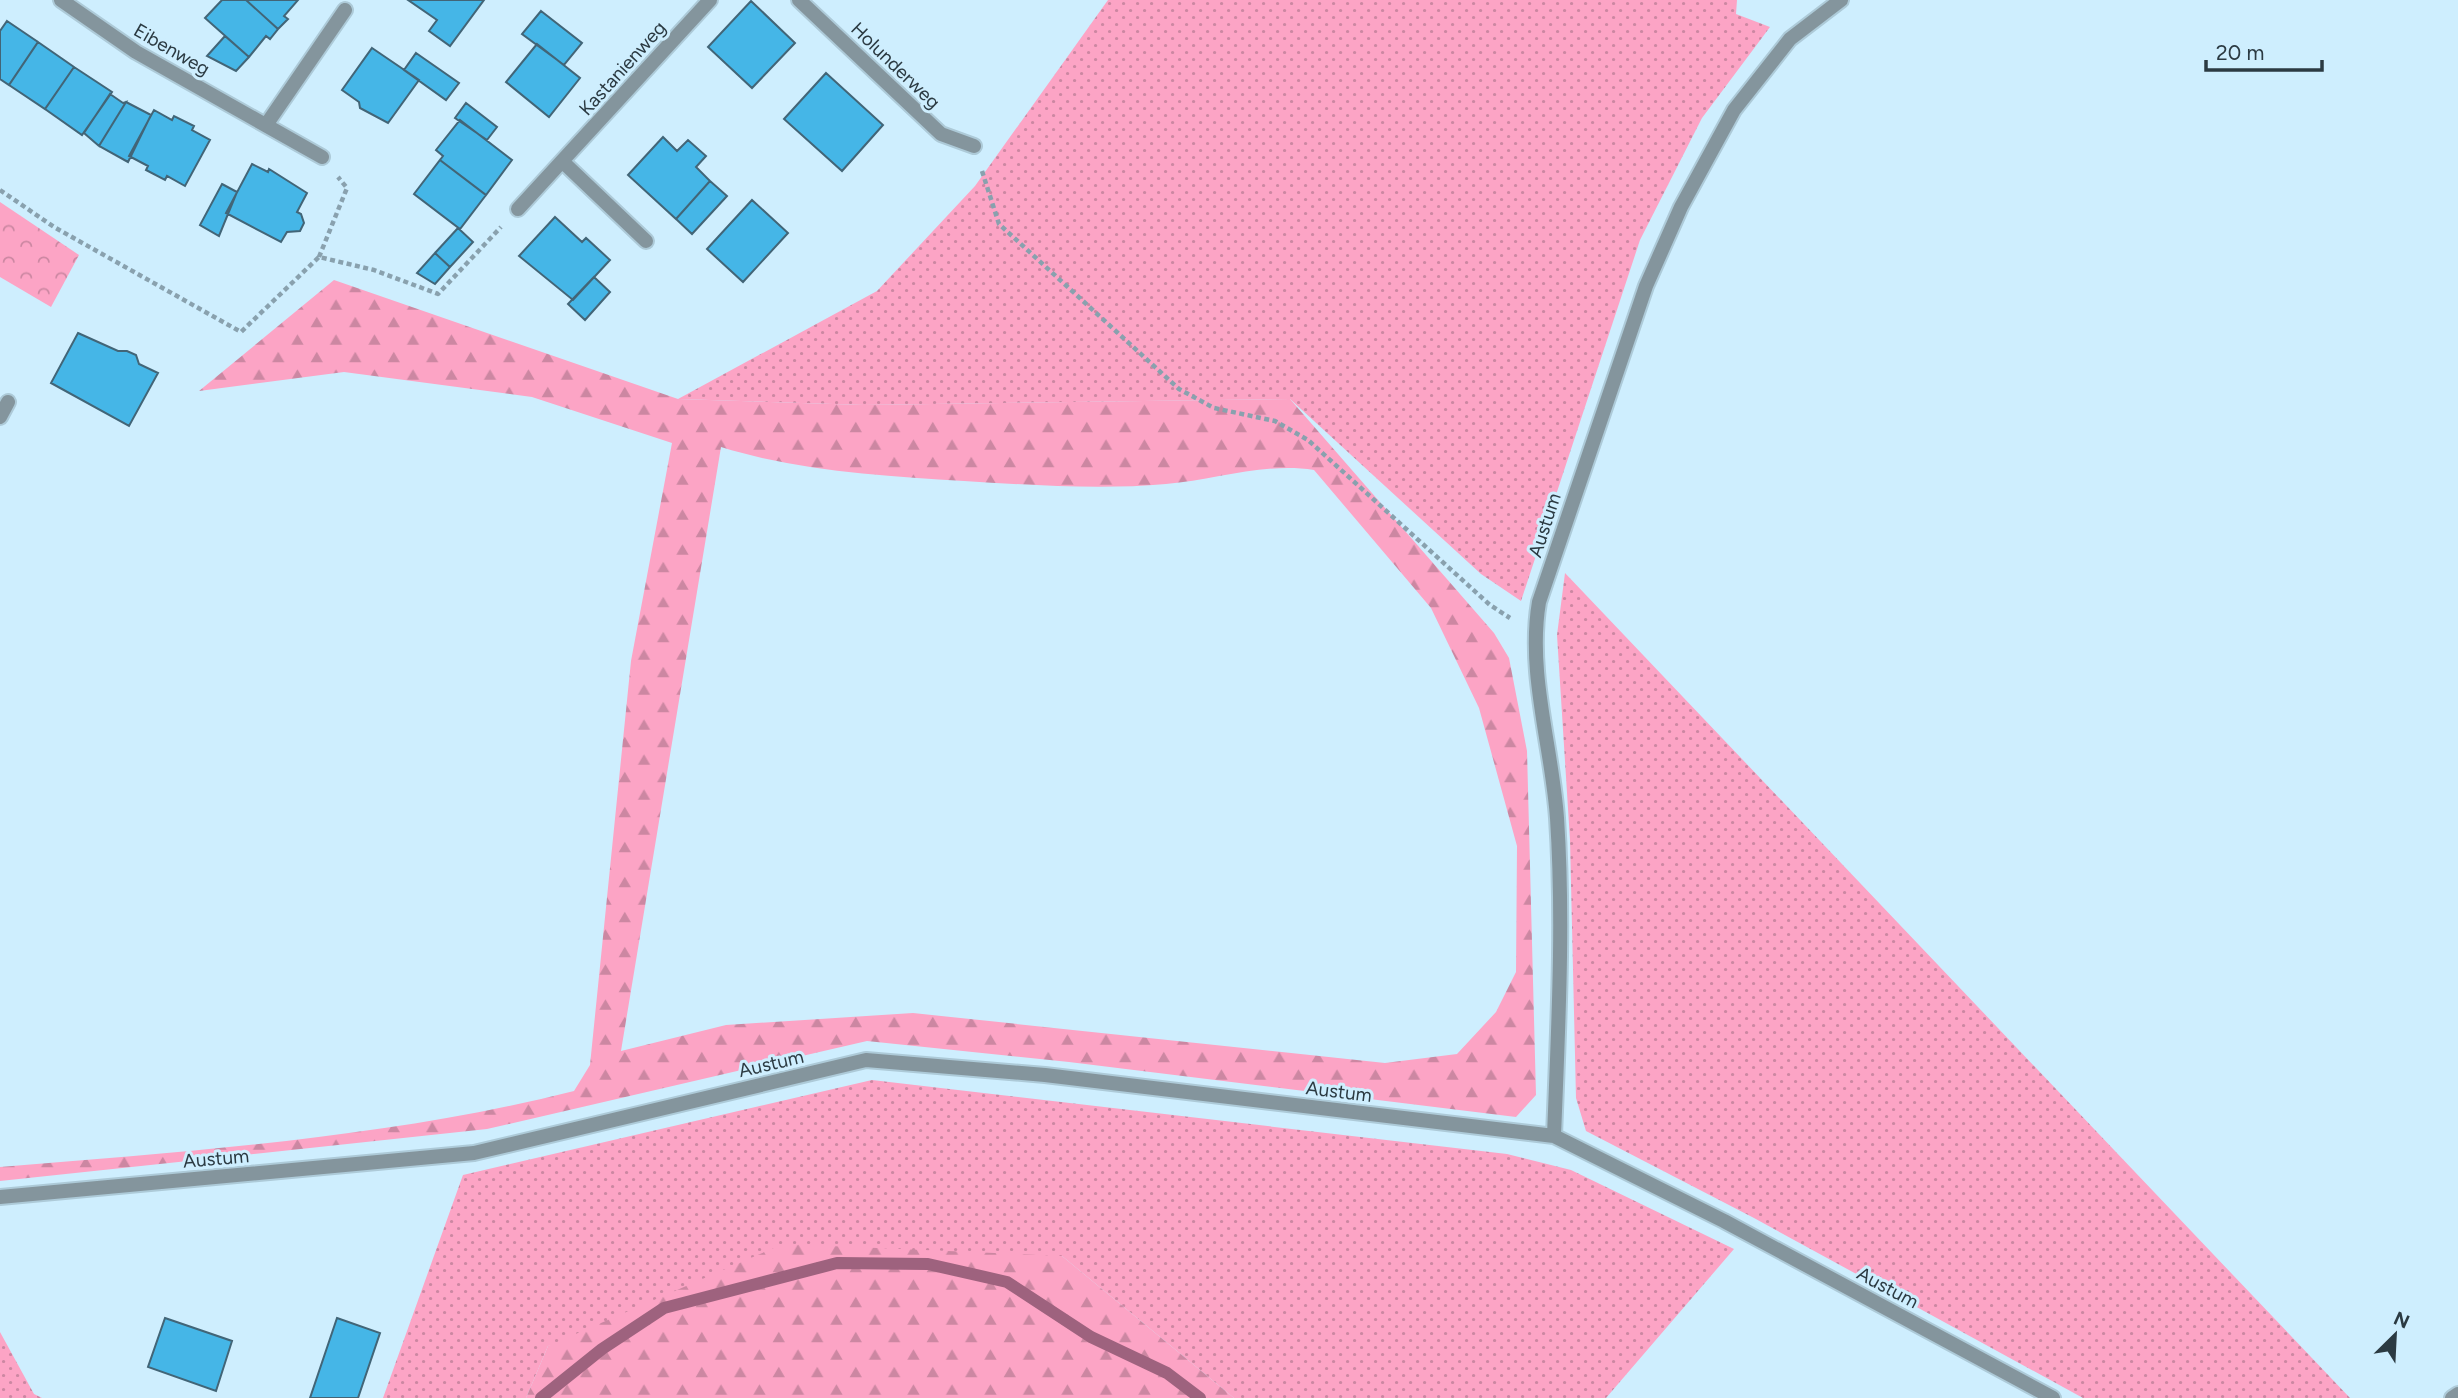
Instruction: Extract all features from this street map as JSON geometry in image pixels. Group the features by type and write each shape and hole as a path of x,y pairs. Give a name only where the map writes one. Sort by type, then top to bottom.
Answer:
{"street":[{"name":"Eibenweg","path":"61,0 136,52 322,157"},
{"name":"Kastanienweg","path":"518,209 710,0"},
{"name":"Holunderweg","path":"799,0 941,134 974,146"},
{"name":"Austum","path":"1554,1136 1560,961 1557,818 1534,634 1539,603 1646,286 1681,206 1734,110 1790,39 1841,0"},
{"path":"267,125 345,10"},
{"path":"563,162 646,241"},
{"path":"0,417 8,402"},
{"name":"Austum","path":"0,1197 474,1153 866,1060 1045,1076 1554,1136 1724,1221 2053,1398"},
{"path":"2452,1398 2458,1394"}],"path":[{"path":"974,146 999,224 1179,388 1214,408 1275,421 1308,440 1490,605 1534,634"},
{"path":"0,190 54,227 241,332 319,257 347,188 322,157"},
{"path":"319,257 374,270 438,294 518,209"}],"green space":[{"path":"1108,0 1737,0 1736,14 1770,27 1702,118 1640,240 1521,601 1481,574 1290,399 864,405 678,399 877,291 975,186"},
{"path":"0,202 79,255 51,307 0,277"},
{"path":"334,280 678,399 864,405 1290,399 1494,633 1509,658 1527,751 1536,1095 1516,1117 1069,1062 867,1041 487,1129 0,1181 0,1167 288,1141 503,1107 574,1091 590,1065 631,661 672,443 532,397 344,372 199,391","holes":["721,447 810,467 872,474 1065,486 1141,486 1277,468 1314,470 1431,608 1479,708 1517,846 1516,972 1496,1012 1457,1054 1385,1063 913,1013 726,1025 621,1051"]},
{"path":"1565,573 2350,1398 2083,1398 1754,1218 1586,1131 1576,1098 1570,840 1557,635"},
{"path":"872,1080 1507,1154 1571,1170 1734,1249 1606,1398 1234,1398 1062,1256 548,1346 526,1398 383,1398 463,1175"},
{"path":"783,1244 1062,1256 1234,1398 526,1398 548,1346"},
{"path":"0,1332 34,1394 42,1398 0,1398"}],"building":[{"path":"222,0 246,0 278,29 270,39 266,36 249,57 205,18"},
{"path":"246,0 298,0 284,16 288,19 278,29"},
{"path":"408,0 484,0 450,46 429,31 437,20"},
{"path":"751,1 795,43 752,88 708,47"},
{"path":"541,11 582,43 564,65 522,34"},
{"path":"7,21 38,42 9,85 0,79 0,31"},
{"path":"225,36 249,57 236,71 207,56"},
{"path":"38,42 74,67 45,109 9,85"},
{"path":"537,44 580,78 549,117 506,82"},
{"path":"372,48 419,80 388,123 360,108 359,102 342,90"},
{"path":"416,53 459,83 446,100 404,70"},
{"path":"74,67 112,92 82,135 45,109"},
{"path":"826,73 883,125 842,171 784,119"},
{"path":"110,94 123,103 126,102 99,146 84,133"},
{"path":"126,102 151,115 128,162 99,146"},
{"path":"466,103 497,127 487,140 455,118"},
{"path":"154,110 172,120 174,116 194,126 192,130 210,140 185,186 167,176 165,180 146,170 148,166 129,156"},
{"path":"460,120 512,160 486,195 440,160 443,156 436,150"},
{"path":"663,137 677,151 688,140 706,156 696,167 710,181 676,219 628,175"},
{"path":"440,160 486,195 460,229 414,194"},
{"path":"252,164 268,172 269,169 307,193 297,212 301,214 304,223 300,231 287,232 281,242 226,213"},
{"path":"710,181 727,196 692,234 676,219"},
{"path":"222,184 237,192 219,236 200,225"},
{"path":"752,200 788,233 743,282 707,249"},
{"path":"555,217 582,242 586,238 610,260 573,300 519,256"},
{"path":"458,228 473,242 450,267 435,253"},
{"path":"435,253 450,267 435,284 417,273"},
{"path":"594,277 610,292 585,320 568,304"},
{"path":"78,333 118,351 136,355 139,364 158,373 129,426 51,383"},
{"path":"165,1318 232,1341 216,1391 148,1367"},
{"path":"337,1318 380,1333 358,1398 310,1398"}],"waterway":[{"path":"541,1398 602,1349 664,1308 837,1263 928,1264 1007,1282 1091,1337 1167,1373 1200,1398"}]}
